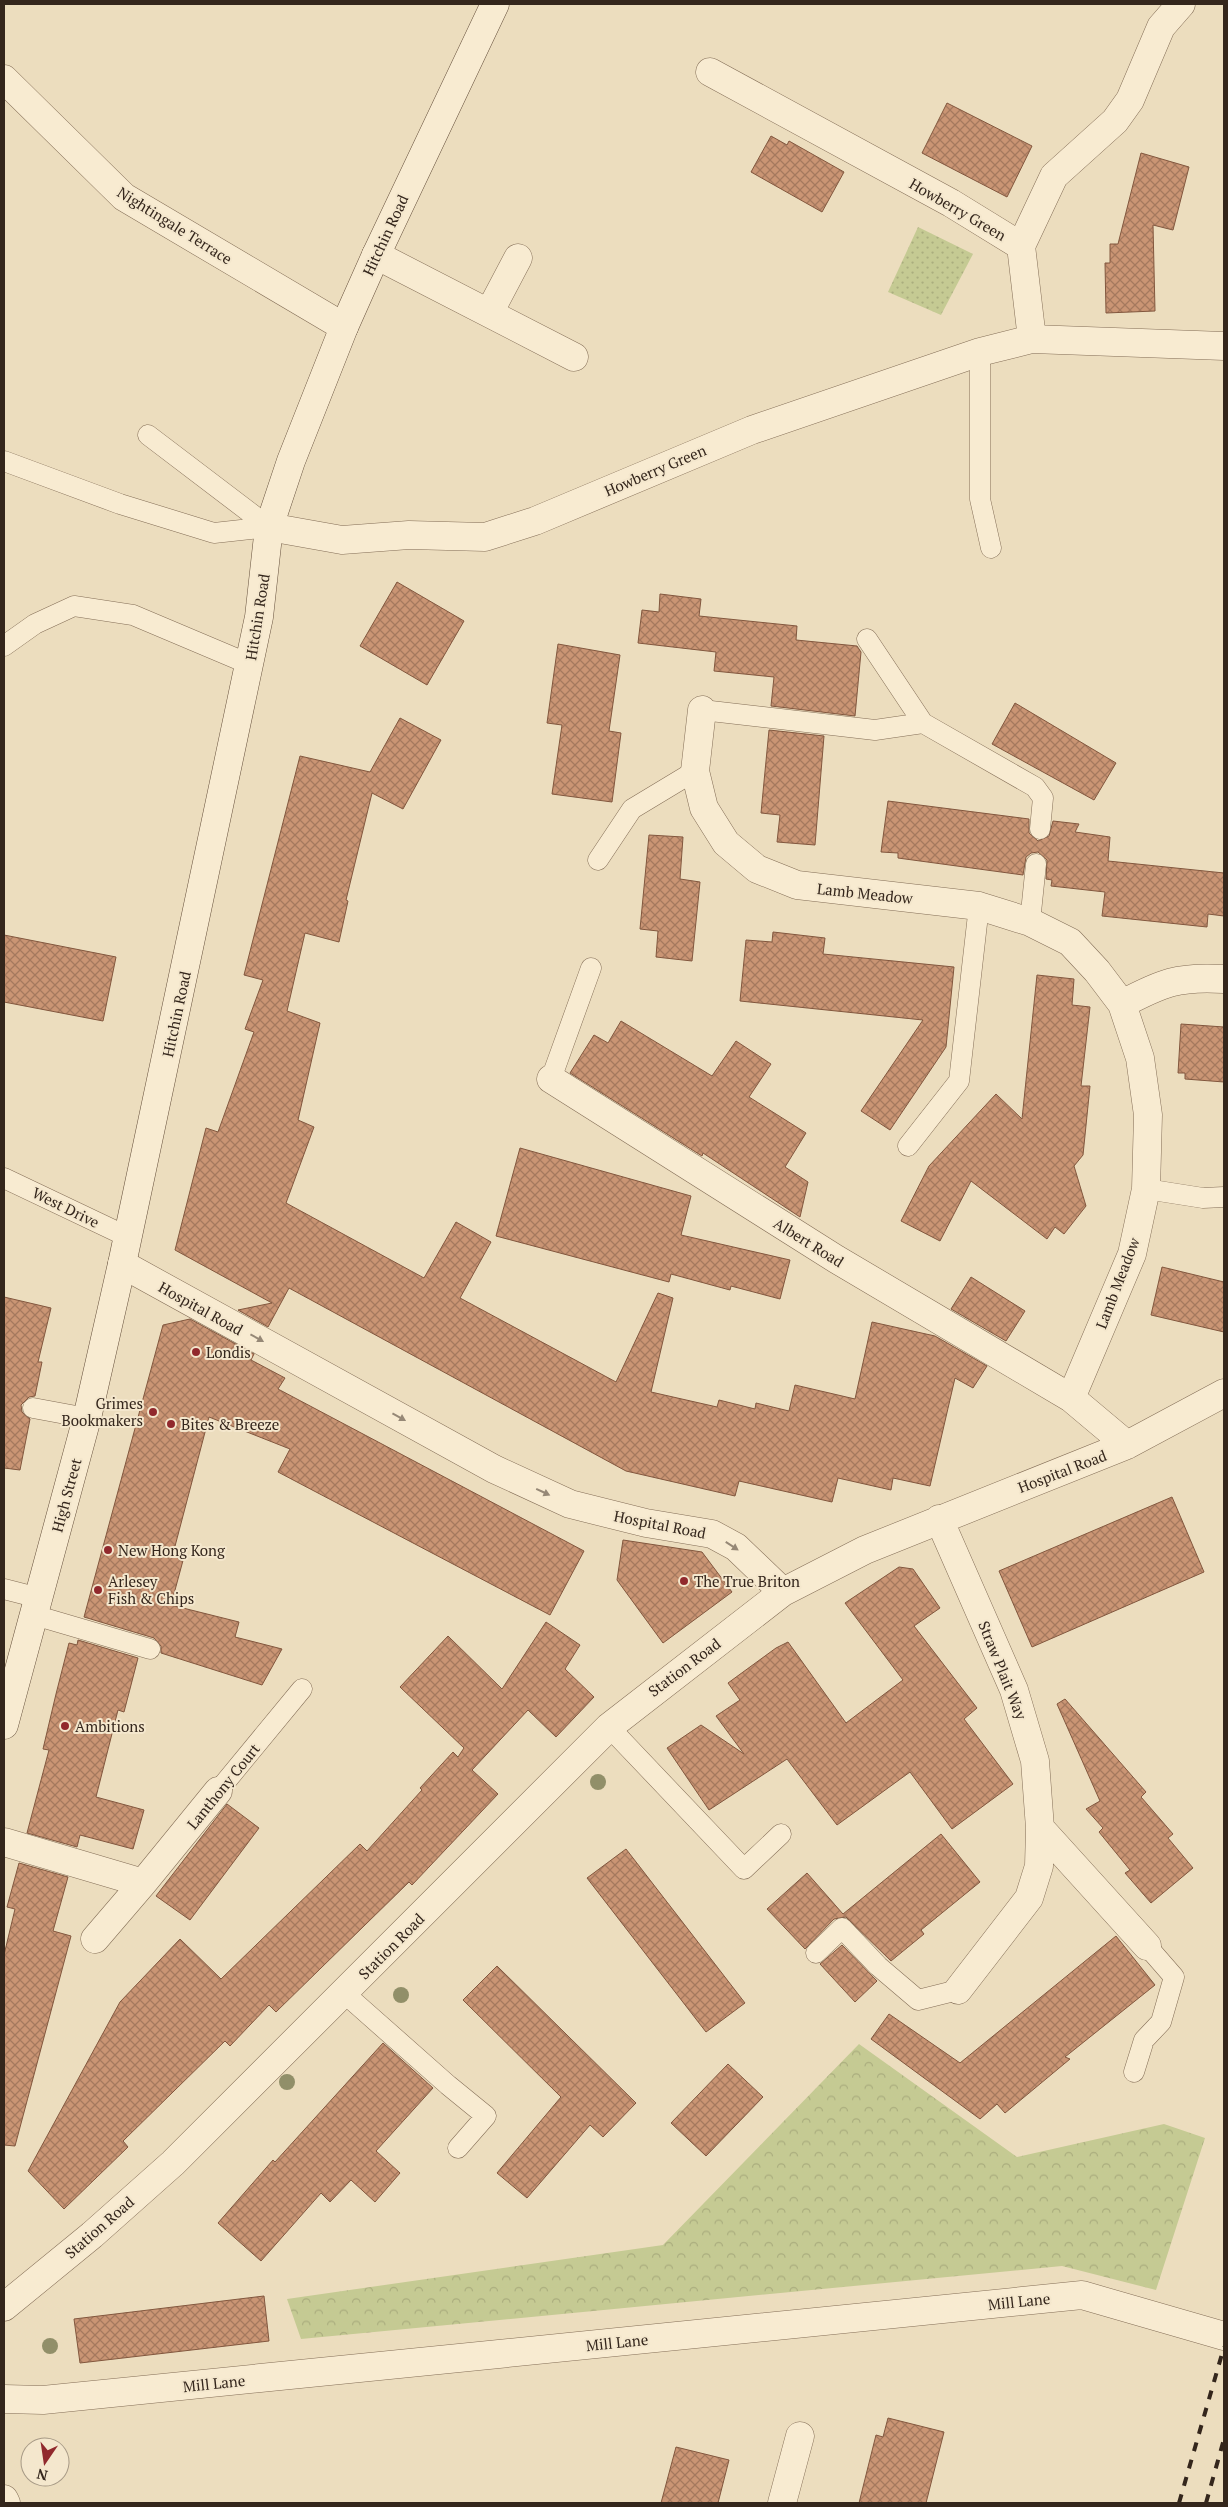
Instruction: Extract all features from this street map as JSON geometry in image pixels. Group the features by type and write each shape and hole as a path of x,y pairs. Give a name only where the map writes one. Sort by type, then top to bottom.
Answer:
{"street":[{"name":"Hitchin Road","path":"122,1264 261,604 269,527 291,461 344,326 495,4"},
{"name":"Howberry Green","path":"1032,340 1021,246 1054,176 1115,121 1130,100 1161,27 1181,4"},
{"name":"Howberry Green","path":"710,72 951,203 1021,246"},
{"name":"Nightingale Terrace","path":"4,79 124,197 344,326"},
{"path":"376,255 574,357"},
{"path":"489,313 518,258"},
{"name":"Howberry Green","path":"269,527 342,540 409,535 485,536 535,521 752,430 980,352 1032,340 1224,346"},
{"name":"Lamb Meadow","path":"702,710 695,771 704,808 726,843 757,869 797,885 979,906 1030,922 1070,942 1097,971 1122,1004 1140,1058 1148,1115 1146,1189 1132,1254 1071,1398"},
{"path":"1122,1004 1154,988 1180,979 1224,979"},
{"name":"Albert Road","path":"551,1079 836,1259 1071,1398"},
{"name":"High Street","path":"4,1725 87,1418 122,1264"},
{"name":"Hospital Road","path":"122,1264 494,1469 570,1504 646,1523 712,1534 736,1547 783,1592 865,1550 1127,1445 1224,1394"},
{"path":"1071,1398 1127,1445"},
{"name":"Straw Plait Way","path":"939,1519 1014,1690 1035,1761 1040,1828 1039,1866 1029,1898 958,1990"},
{"name":"Station Road","path":"4,2307 92,2235 173,2163 609,1727 783,1592"},
{"name":"Lanthony Court","path":"95,1939 218,1791"},
{"path":"1040,1828 1147,1946"},
{"path":"4,1842 143,1883"},
{"name":"Mill Lane","path":"4,2400 43,2400 1082,2295 1224,2336"},
{"path":"782,2503 800,2436"},
{"path":"4,2499 6,2503"}],"lane":[{"path":"980,352 980,499 991,548"},
{"path":"148,435 269,527"},
{"path":"4,462 120,504 214,533 269,527"},
{"path":"4,646 35,624 74,606 133,615 249,664"},
{"path":"867,639 923,723 1035,787 1043,798 1040,829"},
{"path":"702,710 875,730 923,723"},
{"path":"598,860 632,809 695,771"},
{"path":"1030,922 1036,864"},
{"path":"908,1146 959,1081 979,906"},
{"path":"551,1079 590,968"},
{"name":"West Drive","path":"4,1178 128,1237"},
{"path":"1146,1189 1203,1198 1224,1197"},
{"path":"33,1408 87,1418"},
{"path":"4,1589 36,1606 150,1649"},
{"name":"Lanthony Court","path":"218,1791 302,1689"},
{"path":"609,1727 744,1869 781,1834"},
{"path":"816,1953 842,1928 878,1966 918,2000 958,1990"},
{"path":"1134,2072 1144,2040 1161,2022 1174,1977 1147,1946"},
{"path":"344,1993 448,2086 486,2116 458,2148"}],"green space":[{"path":"918,227 973,254 941,315 888,292"},
{"path":"859,2044 1017,2157 1164,2124 1205,2138 1156,2290 1062,2266 301,2339 287,2299 663,2245"}],"building":[{"path":"947,103 1032,146 1007,197 922,153"},
{"path":"771,136 787,145 789,141 844,172 822,212 751,172"},
{"path":"1141,153 1189,167 1173,230 1153,225 1155,311 1106,313 1105,263 1110,263 1110,244 1118,244"},
{"path":"397,582 464,621 427,685 360,646"},
{"path":"660,594 701,599 699,616 797,626 796,640 857,646 861,652 855,716 771,706 774,677 714,671 716,652 638,643 642,610 659,612"},
{"path":"558,644 620,655 609,731 621,733 612,802 552,794 562,725 547,723"},
{"path":"1015,703 1116,763 1094,800 992,744"},
{"path":"400,718 441,740 403,809 372,793 346,900 348,901 339,942 305,933 287,1011 320,1023 298,1120 314,1127 286,1203 424,1278 456,1222 491,1242 460,1298 616,1382 658,1293 673,1298 651,1392 717,1407 719,1400 755,1409 756,1403 789,1411 795,1385 855,1399 872,1322 935,1336 987,1366 973,1388 955,1378 930,1486 893,1478 891,1490 838,1478 832,1502 739,1481 735,1496 626,1471 289,1288 268,1327 238,1310 272,1303 175,1250 206,1128 218,1132 254,1032 245,1029 263,980 244,975 300,756 370,772"},
{"path":"769,730 824,736 815,845 777,842 780,815 761,813"},
{"path":"888,801 1029,819 1029,833 1038,841 1049,836 1053,821 1079,824 1075,832 1110,837 1108,861 1224,873 1224,916 1208,914 1207,927 1102,916 1105,892 1051,886 1052,880 1046,879 1047,860 1038,852 1031,853 1026,857 1023,875 898,858 898,853 881,852"},
{"path":"649,835 683,837 680,879 700,882 692,961 656,957 658,931 640,929"},
{"path":"773,932 825,938 823,954 954,967 946,1047 890,1130 861,1111 923,1020 740,1001 746,940 772,942"},
{"path":"4,935 116,957 103,1021 4,1002"},
{"path":"1037,975 1074,979 1072,1005 1090,1007 1081,1086 1090,1086 1083,1155 1074,1166 1086,1206 1064,1234 1055,1227 1047,1239 971,1181 940,1241 901,1221 929,1166 996,1094 1022,1119"},
{"path":"621,1021 712,1076 736,1041 771,1064 749,1097 806,1133 785,1167 808,1182 800,1217 703,1153 702,1156 570,1073 594,1035 608,1043"},
{"path":"1181,1024 1224,1027 1224,1082 1185,1079 1185,1073 1178,1073"},
{"path":"520,1148 691,1196 681,1235 790,1260 780,1299 731,1286 730,1290 671,1274 669,1282 496,1236"},
{"path":"1162,1267 1224,1282 1224,1332 1151,1315"},
{"path":"971,1277 1025,1311 1006,1341 951,1309"},
{"path":"4,1297 51,1308 38,1362 42,1362 35,1396 29,1397 21,1405 22,1412 30,1419 20,1470 4,1468"},
{"path":"190,1319 254,1354 251,1360 285,1378 278,1389 584,1551 550,1615 278,1472 290,1449 209,1417 174,1550 185,1553 171,1605 239,1622 235,1637 282,1649 262,1685 161,1653 161,1646 154,1638 84,1617 163,1325"},
{"path":"1172,1497 1204,1572 1032,1647 999,1571"},
{"name":"The True Briton","path":"623,1540 702,1552 732,1592 663,1643 617,1580"},
{"path":"899,1567 913,1569 940,1608 914,1626 977,1708 964,1719 1013,1784 952,1829 910,1772 837,1825 787,1759 709,1810 667,1748 701,1725 744,1754 716,1716 740,1700 728,1683 776,1648 788,1642 846,1723 903,1680 845,1603"},
{"path":"546,1622 580,1645 565,1669 594,1697 556,1737 528,1710 472,1770 498,1794 412,1885 409,1882 276,2012 269,2005 230,2046 225,2041 123,2141 128,2147 64,2209 28,2171 120,2002 180,1939 221,1979 360,1844 367,1851 422,1790 420,1788 453,1752 458,1757 464,1748 400,1687 448,1636 502,1689"},
{"path":"78,1640 138,1658 124,1712 118,1710 96,1797 144,1810 133,1849 80,1835 77,1847 27,1833 49,1750 43,1749 69,1643 77,1645"},
{"path":"1065,1699 1146,1792 1141,1797 1173,1834 1168,1838 1193,1868 1151,1903 1125,1873 1130,1870 1099,1832 1103,1828 1086,1809 1100,1801 1057,1704"},
{"path":"227,1804 259,1828 190,1920 156,1896"},
{"path":"941,1834 980,1882 921,1930 924,1934 891,1961 846,1917 834,1919 805,1949 767,1909 807,1873 843,1914"},
{"path":"626,1849 745,2003 706,2032 587,1878"},
{"path":"19,1863 68,1877 53,1931 71,1936 15,2146 4,2145 4,1955 15,1909 7,1907"},
{"path":"1116,1936 1155,1985 1065,2057 1070,2059 1005,2113 997,2104 980,2119 871,2039 889,2014 960,2063"},
{"path":"842,1945 877,1981 855,2002 820,1964"},
{"path":"497,1966 636,2103 603,2137 590,2125 527,2198 497,2173 561,2097 463,2000"},
{"path":"383,2043 433,2088 376,2151 400,2173 375,2202 351,2180 330,2202 321,2193 261,2261 218,2223 273,2160 275,2162"},
{"path":"728,2064 763,2097 706,2156 671,2123"},
{"path":"264,2296 269,2341 80,2363 74,2319"},
{"path":"888,2418 944,2432 926,2503 859,2503 876,2435 883,2437"},
{"path":"676,2447 729,2460 718,2503 661,2503"}],"railway":[{"path":"1179,2503 1224,2347"},
{"path":"1206,2503 1224,2439"}],"place":[{"name":"Londis","path":"196,1352"},
{"name":"Grimes Bookmakers","path":"153,1412"},
{"name":"Bites & Breeze","path":"171,1424"},
{"name":"New Hong Kong","path":"108,1550"},
{"name":"The True Briton","path":"684,1581"},
{"name":"Arlesey Fish & Chips","path":"98,1590"},
{"name":"Ambitions","path":"65,1726"}]}
